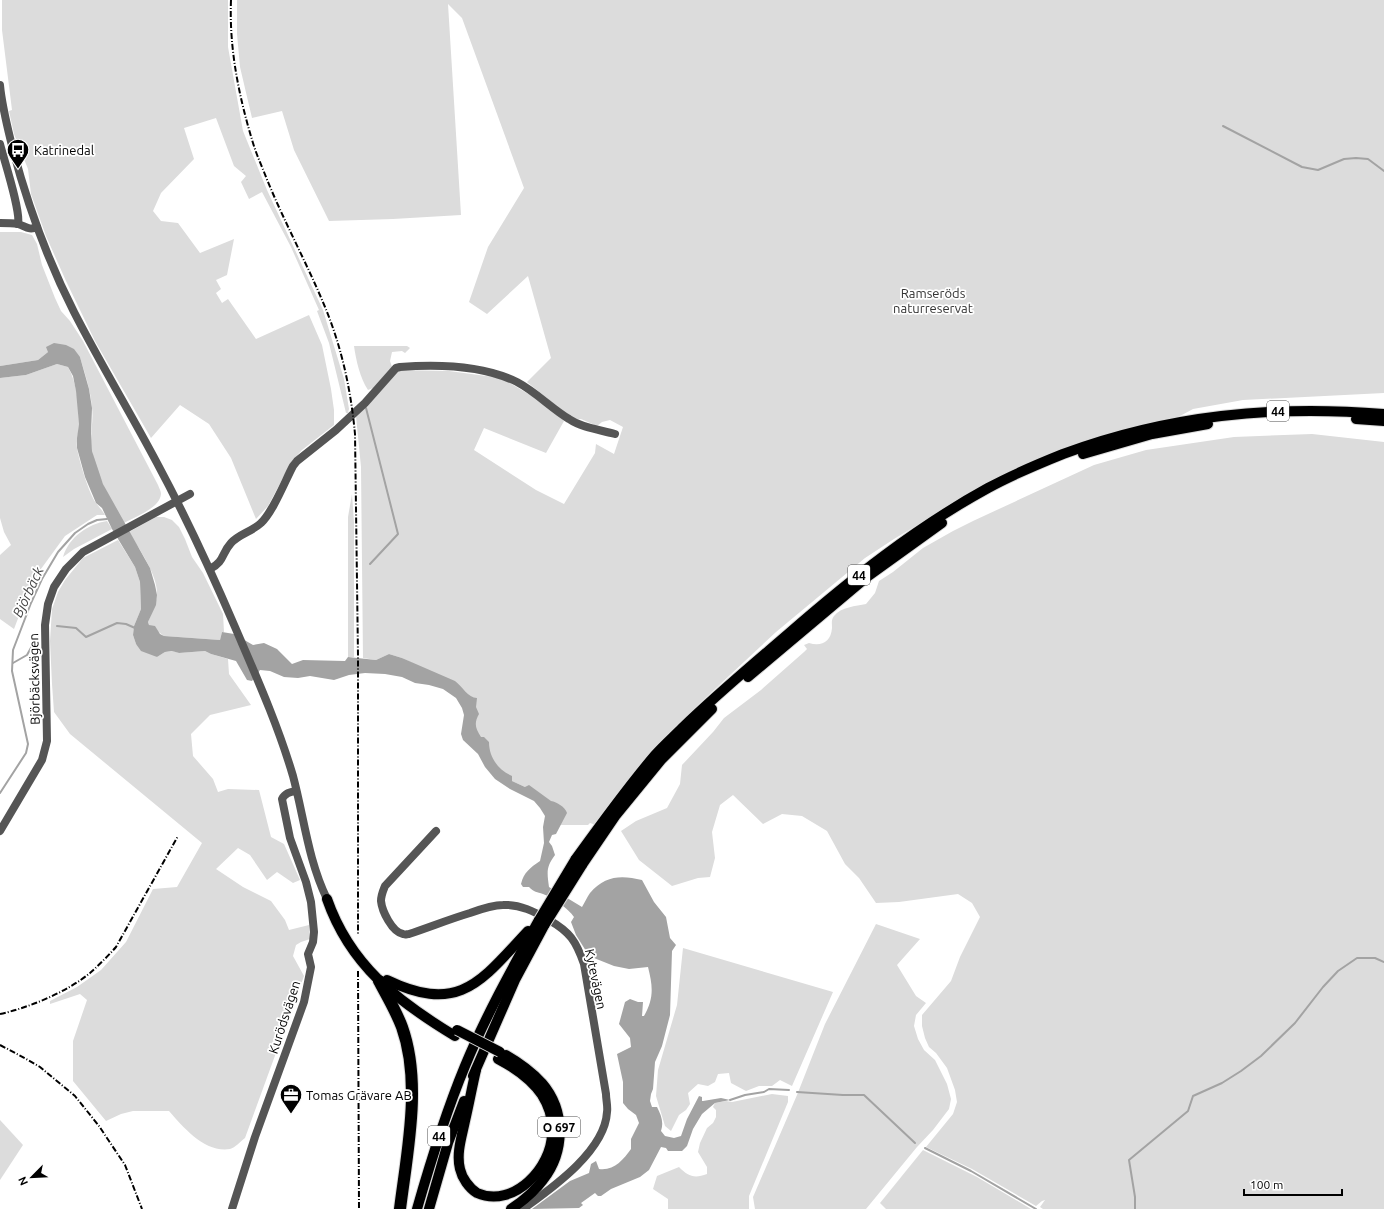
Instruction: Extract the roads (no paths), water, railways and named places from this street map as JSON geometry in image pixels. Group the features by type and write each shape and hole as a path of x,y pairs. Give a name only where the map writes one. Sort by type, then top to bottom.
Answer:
{"highway":[{"name":"O 697","path":"383,981 402,1028 409,1054 411,1073 411,1119 400,1209"}],"main road":[{"name":"44","path":"417,1209 438,1139 466,1065 509,974 610,811 656,754 712,699 829,598 925,526 989,487 1024,470 1084,446 1113,437 1179,421 1235,414 1280,411 1384,413"},
{"name":"44","path":"579,863 656,766 716,705 867,577 936,528 993,493 1027,475 1086,453 1152,434 1182,428 1226,422 1281,418 1331,418 1384,421"},
{"name":"O 697","path":"326,899 332,915 346,940 366,966 383,981 456,1033 528,1070 543,1084 554,1101 560,1130 558,1147 553,1165 531,1194 511,1209"},
{"name":"44","path":"429,1209 448,1143 476,1070 542,922"},
{"path":"383,981 424,994 441,995 459,991 476,982 542,922"},
{"path":"476,1070 461,1142 459,1157 460,1168 468,1186 475,1192 484,1197 501,1199 509,1197 523,1189 530,1184 539,1173 546,1162 552,1134 550,1113 542,1096 522,1074 499,1056"}],"street":[{"name":"O 697","path":"0,86 18,170 37,227 56,274 74,312 177,501 210,569 236,628 280,738 296,790 313,865 326,899"},
{"path":"0,144 17,209 19,220 18,224"},
{"path":"0,224 18,224 27,229 37,227"},
{"path":"210,569 221,561 232,542 255,528 268,515 297,461 336,430 365,403 396,368 442,366 475,369 498,374 518,383 575,423 615,434"},
{"name":"Björbäcksvägen","path":"0,832 42,760 47,741 44,624 48,604 54,587 66,569 83,552 190,494"},
{"name":"Kurödsvägen","path":"232,1209 255,1137 304,1002 311,967 308,954 313,942 314,932 311,902 306,882 290,838 282,799 285,794 296,790"},
{"name":"Kytevägen","path":"436,831 385,886 381,900 383,909 395,930 403,934 409,934 487,907 503,905 519,906 533,911 562,928 572,937 579,949 584,964 608,1112 599,1138 590,1151 563,1178 522,1209"}],"waterway":[{"path":"1223,126 1302,167 1318,170 1344,159 1356,158 1368,159 1384,171"},
{"path":"366,408 398,534 370,564"},
{"name":"Björbäck","path":"0,793 26,753 28,744 12,671 13,650 31,603 42,579 58,552 75,533 97,520 107,519"},
{"path":"57,626 76,628 86,637 117,623 126,624 135,628"},
{"path":"13,663 27,655 38,635"},
{"path":"1135,1209 1135,1197 1129,1160 1188,1111 1193,1096 1222,1083 1261,1056 1295,1023 1323,987 1338,971 1357,958 1375,958 1384,962"},
{"path":"730,1100 745,1095 764,1092 769,1089 789,1090"},
{"path":"797,1092 864,1095 915,1143"},
{"path":"925,1148 971,1171 1036,1209"}],"railway":[{"path":"231,0 233,55 243,108 253,143 271,189 318,290 331,322 345,370 353,418 355,434 358,656 358,935"},
{"path":"0,1014 23,1008 59,993 90,973 116,947 178,836"},
{"path":"358,971 359,1209"},
{"path":"0,1045 40,1067 75,1096 99,1126 125,1165 142,1209"}],"place":[{"name":"Katrinedal","path":"18,170"},
{"name":"Tomas Grävare AB","path":"291,1114"}],"park label":[{"name":"Ramseröds naturreservat","path":"933,300"}]}
